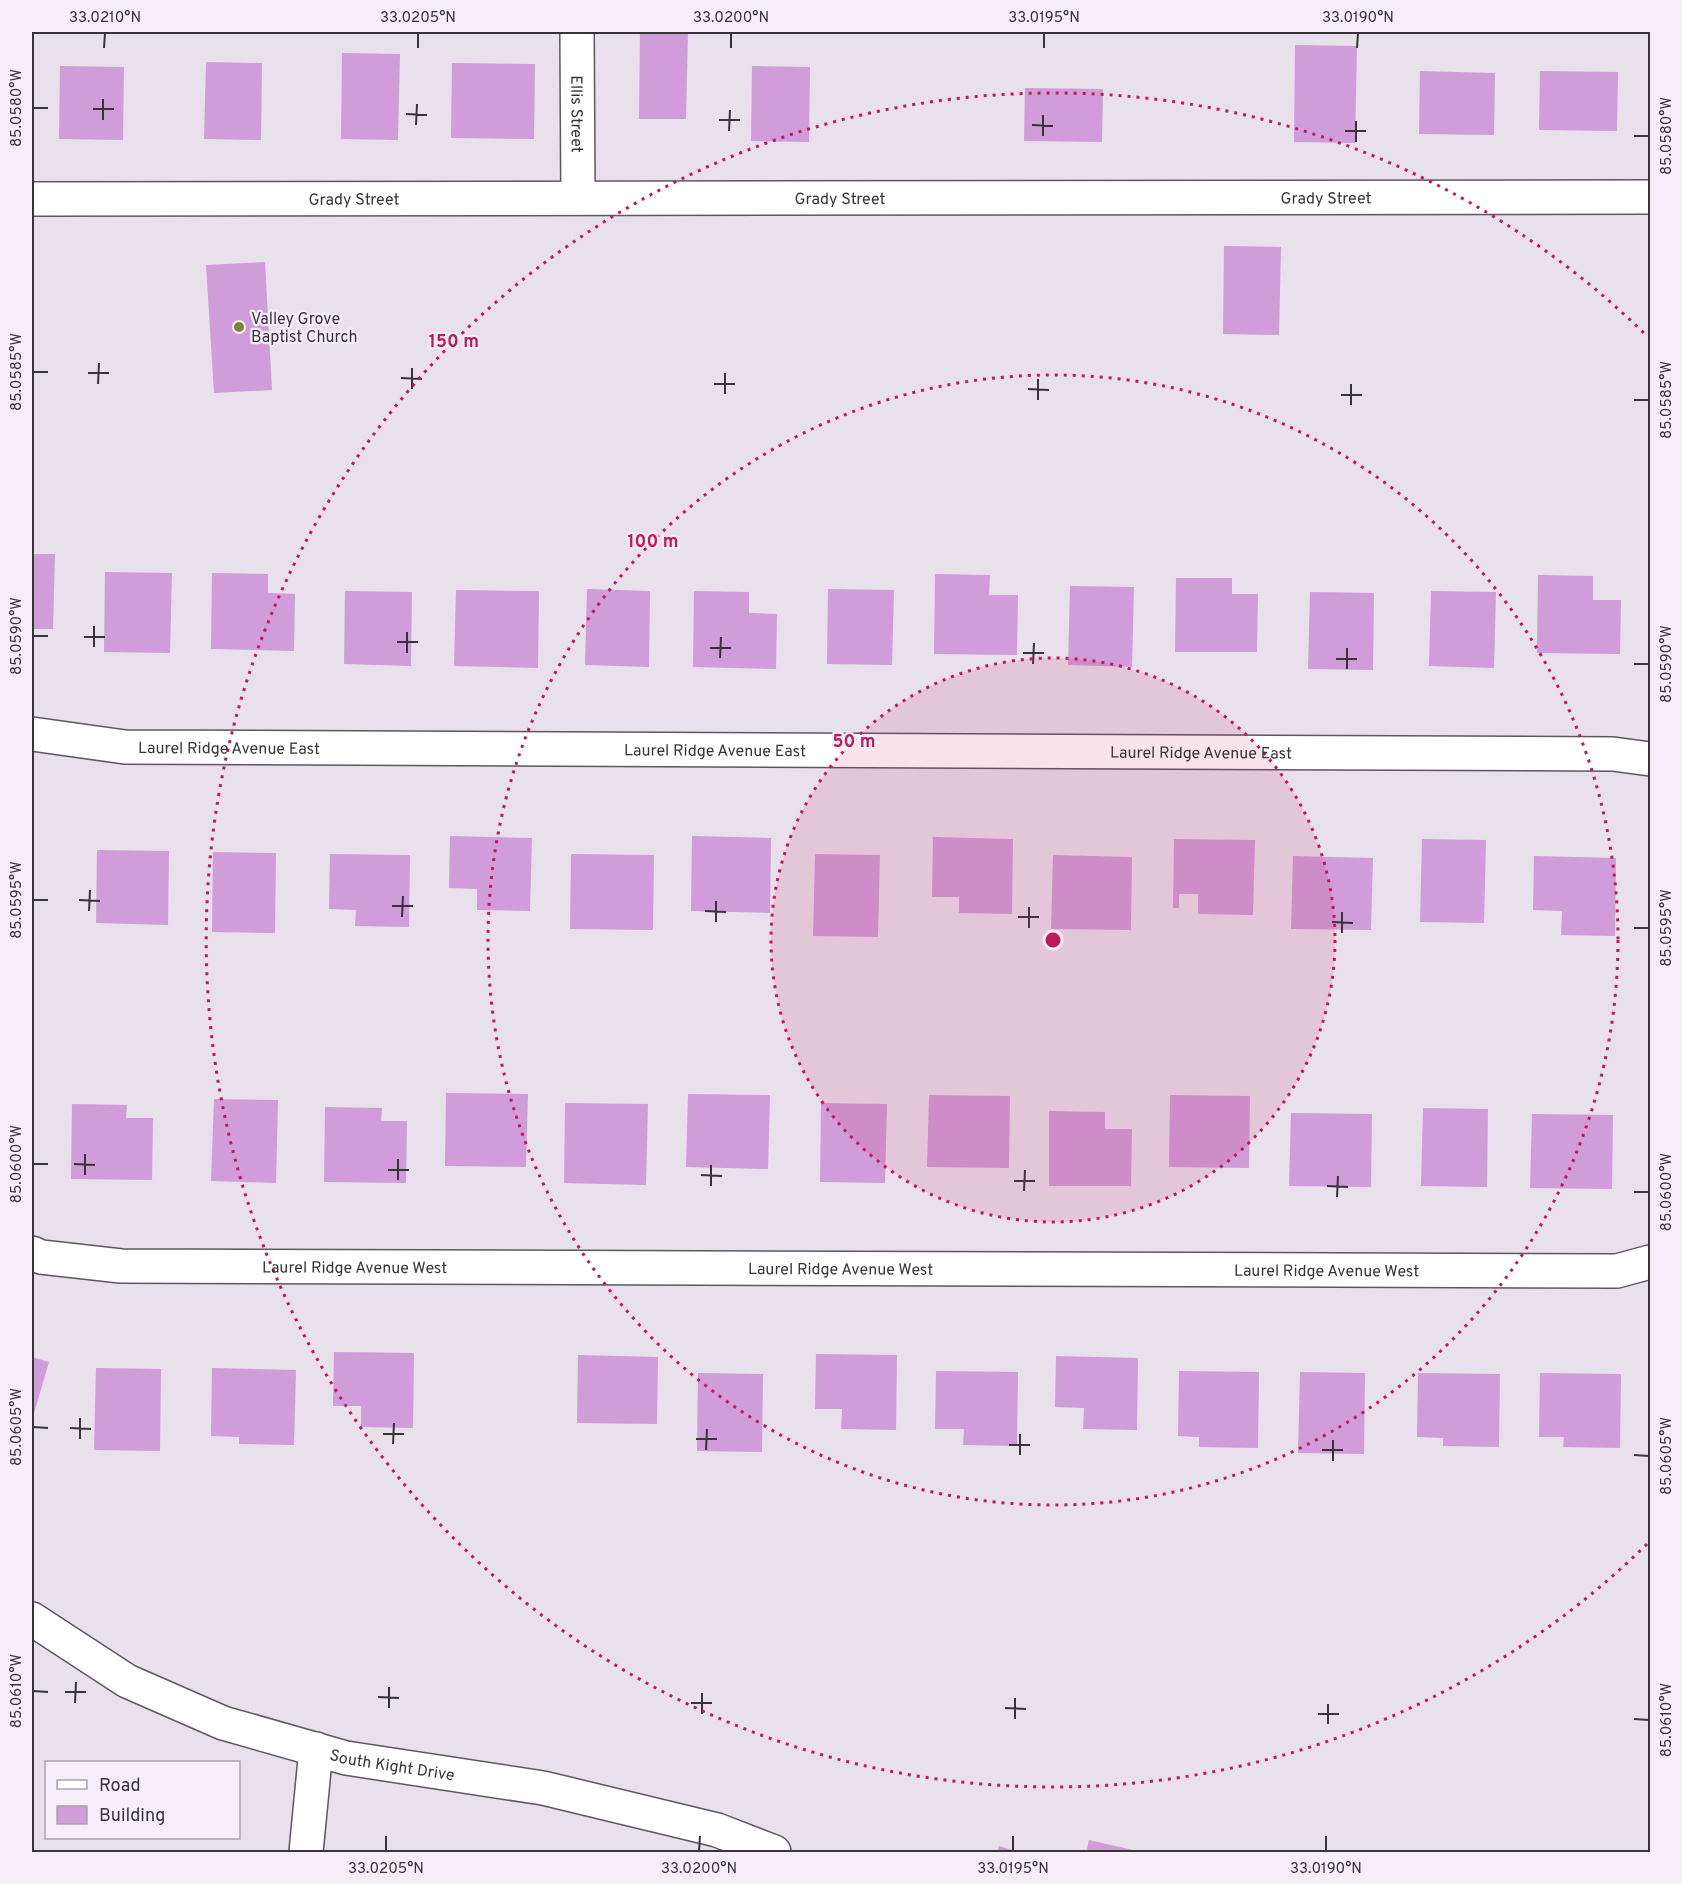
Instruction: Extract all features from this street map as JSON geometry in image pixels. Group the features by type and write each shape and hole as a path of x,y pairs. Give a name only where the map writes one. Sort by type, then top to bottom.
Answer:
{"street":[{"name":"Ellis Street","path":"577,32 578,198"},
{"name":"Grady Street","path":"32,199 1650,197"},
{"name":"Laurel Ridge Avenue East","path":"32,734 125,747 1600,754 1650,759"},
{"name":"Laurel Ridge Avenue West","path":"32,1253 41,1257 145,1267 1617,1271 1650,1262"},
{"name":"South Kight Drive","path":"32,1619 127,1681 223,1723 346,1758 543,1788 717,1830 774,1852"},
{"path":"306,1852 316,1749"}],"building":[{"path":"640,32 688,32 686,119 639,119"},
{"path":"1295,45 1357,46 1355,143 1294,142"},
{"path":"342,53 400,54 398,140 341,139"},
{"path":"206,62 262,63 261,140 204,139"},
{"path":"452,63 535,64 534,139 451,138"},
{"path":"60,66 124,67 123,140 59,139"},
{"path":"752,66 810,67 809,142 751,141"},
{"path":"1420,71 1495,73 1494,135 1419,134"},
{"path":"1540,71 1618,72 1617,131 1539,130"},
{"path":"1025,88 1103,89 1102,142 1024,141"},
{"path":"1224,246 1281,247 1279,335 1223,334"},
{"name":"Valley Grove Baptist Church","path":"265,262 272,390 214,393 206,265"},
{"path":"32,554 55,554 53,629 32,629"},
{"path":"105,572 172,573 170,653 104,652"},
{"path":"212,573 268,574 268,593 295,594 294,651 211,649"},
{"path":"935,574 990,575 989,595 1018,595 1017,655 934,654"},
{"path":"1538,575 1593,576 1593,600 1621,600 1620,654 1537,653"},
{"path":"1176,578 1232,578 1232,594 1258,594 1257,652 1175,652"},
{"path":"1070,586 1134,587 1132,667 1068,665"},
{"path":"587,589 650,591 649,667 585,665"},
{"path":"828,589 894,590 892,665 827,664"},
{"path":"456,590 539,591 538,668 454,666"},
{"path":"345,591 412,592 411,666 344,664"},
{"path":"694,591 749,592 749,613 777,614 776,669 693,667"},
{"path":"1431,591 1496,592 1494,668 1429,666"},
{"path":"1310,592 1374,593 1373,670 1308,669"},
{"path":"450,836 532,838 530,911 477,910 477,889 449,888"},
{"path":"692,836 771,838 770,913 691,911"},
{"path":"933,837 1013,839 1012,914 959,913 959,897 932,897"},
{"path":"1174,839 1255,840 1253,915 1198,914 1198,894 1179,894 1179,908 1173,908"},
{"path":"1422,839 1486,840 1484,923 1420,922"},
{"path":"97,850 169,851 168,925 96,923"},
{"path":"213,852 276,853 275,933 212,932"},
{"path":"330,854 410,855 409,927 355,926 356,910 329,909"},
{"path":"571,854 654,855 653,930 570,929"},
{"path":"815,854 880,855 878,937 813,936"},
{"path":"1053,855 1132,857 1131,930 1051,929"},
{"path":"1293,856 1373,858 1371,930 1291,929"},
{"path":"1534,856 1616,858 1615,936 1561,935 1562,911 1533,910"},
{"path":"446,1093 528,1094 526,1167 445,1166"},
{"path":"688,1094 770,1095 768,1169 686,1167"},
{"path":"929,1095 1010,1096 1009,1168 927,1167"},
{"path":"1170,1095 1250,1096 1249,1168 1169,1167"},
{"path":"214,1099 278,1100 276,1183 211,1181"},
{"path":"565,1103 648,1104 646,1185 564,1183"},
{"path":"821,1103 887,1104 885,1183 820,1182"},
{"path":"72,1104 127,1105 126,1118 153,1118 152,1180 71,1179"},
{"path":"325,1107 382,1108 381,1121 407,1121 406,1183 324,1182"},
{"path":"1423,1108 1488,1109 1487,1187 1421,1186"},
{"path":"1049,1111 1105,1112 1105,1129 1132,1129 1131,1186 1049,1186"},
{"path":"1291,1113 1372,1114 1371,1187 1289,1186"},
{"path":"1532,1114 1613,1115 1612,1189 1530,1188"},
{"path":"334,1352 414,1353 413,1428 361,1427 361,1406 333,1406"},
{"path":"816,1354 897,1355 896,1430 841,1429 842,1409 815,1409"},
{"path":"578,1355 658,1357 657,1424 577,1423"},
{"path":"1056,1356 1138,1358 1137,1430 1083,1429 1084,1408 1055,1407"},
{"path":"32,1357 49,1362 32,1420"},
{"path":"96,1368 161,1369 160,1451 94,1450"},
{"path":"212,1368 296,1370 294,1445 239,1444 239,1437 211,1436"},
{"path":"936,1371 1018,1372 1017,1446 963,1445 964,1429 935,1429"},
{"path":"1179,1371 1259,1372 1258,1448 1199,1447 1199,1437 1178,1436"},
{"path":"1300,1372 1365,1373 1364,1454 1298,1453"},
{"path":"698,1373 763,1374 762,1452 697,1451"},
{"path":"1418,1373 1500,1374 1499,1447 1443,1446 1443,1438 1417,1437"},
{"path":"1540,1373 1621,1374 1620,1448 1563,1447 1564,1437 1539,1437"},
{"path":"1089,1840 1142,1852 1086,1852"},
{"path":"999,1846 1019,1852 997,1852"}],"place":[{"name":"Valley Grove Baptist Church","path":"239,327"}]}
